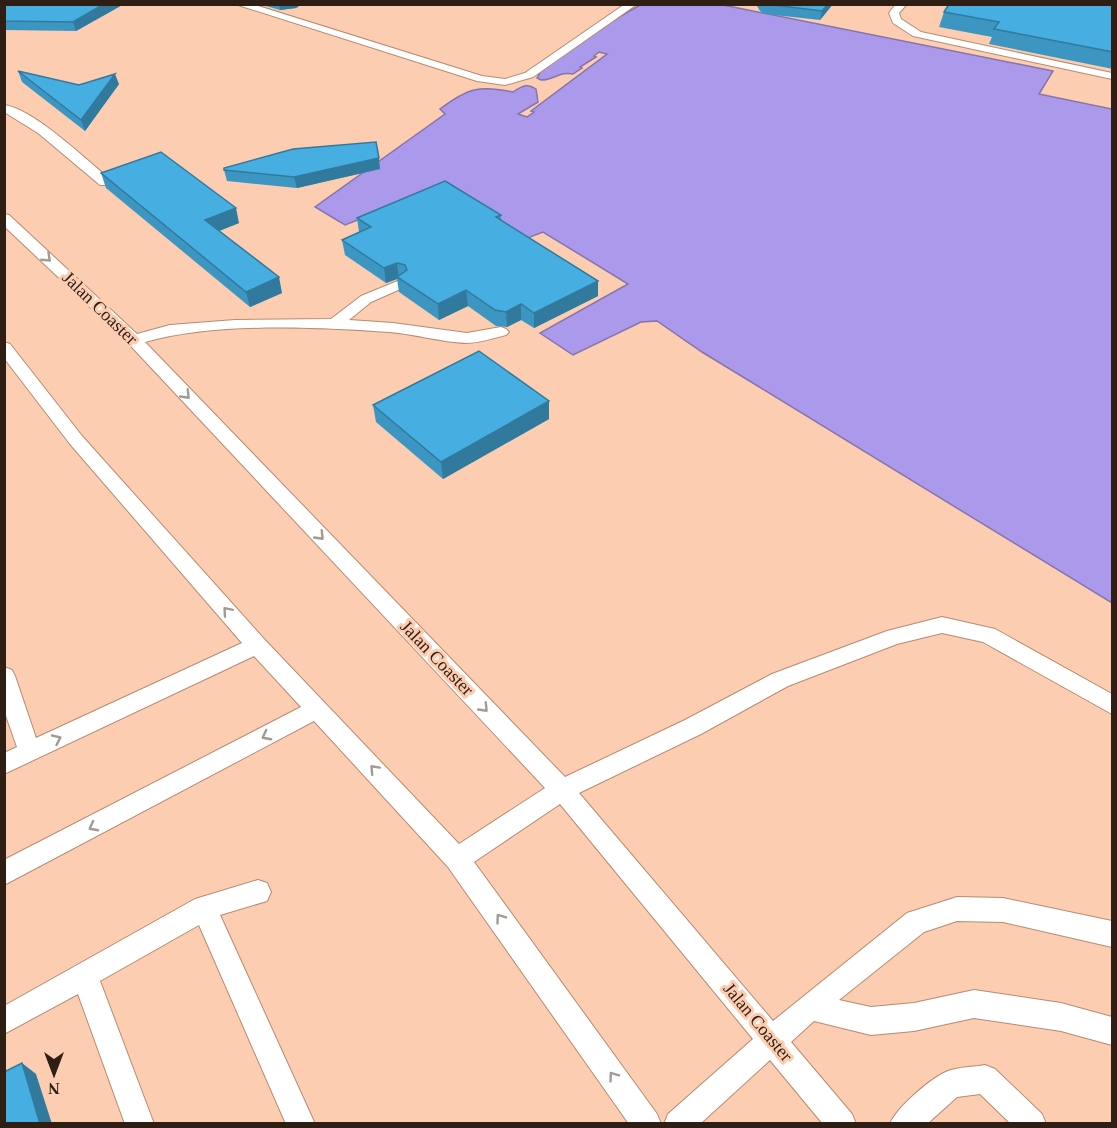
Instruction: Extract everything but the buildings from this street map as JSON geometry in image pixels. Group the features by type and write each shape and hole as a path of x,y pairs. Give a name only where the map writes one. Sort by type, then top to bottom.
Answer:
{"lane":[{"path":"240,4 481,80 505,82 529,75 632,4"},
{"path":"902,4 894,13 897,21 917,34 951,44 1113,76"},
{"path":"4,108 10,109 42,130 105,182"},
{"name":"Jalan Coaster","path":"4,218 134,340 562,790 774,1040 842,1124"},
{"path":"336,324 366,299 400,284"},
{"path":"134,340 170,330 336,324 393,328 467,338 501,333"},
{"path":"4,347 76,440 257,645 457,859 647,1124"},
{"path":"457,859 562,790 693,728 780,680 894,637 942,625 988,635 1113,705"},
{"path":"4,764 257,645"},
{"path":"4,676 30,752"},
{"path":"4,873 318,709"},
{"path":"4,1021 204,908 258,892"},
{"path":"204,908 301,1124"},
{"path":"678,1124 810,1006 916,922 957,909 1003,910 1113,934"},
{"path":"84,975 140,1124"},
{"path":"810,1006 871,1021 914,1017 974,1004 1061,1017 1113,1031"},
{"path":"904,1124 951,1084 985,1079 1032,1124"}],"shaded area":[{"path":"640,5 723,5 1053,71 1039,94 1112,109 1112,603 702,352 657,321 641,322 573,355 540,333 628,284 543,232 525,239 443,187 345,225 315,207 445,114 440,109 458,96 474,90 491,89 513,92 524,86 530,86 536,89 538,102 518,114 527,117 534,112 531,111 607,54 599,52 594,56 596,57 573,74 541,80 537,78 541,71 591,33"}]}
